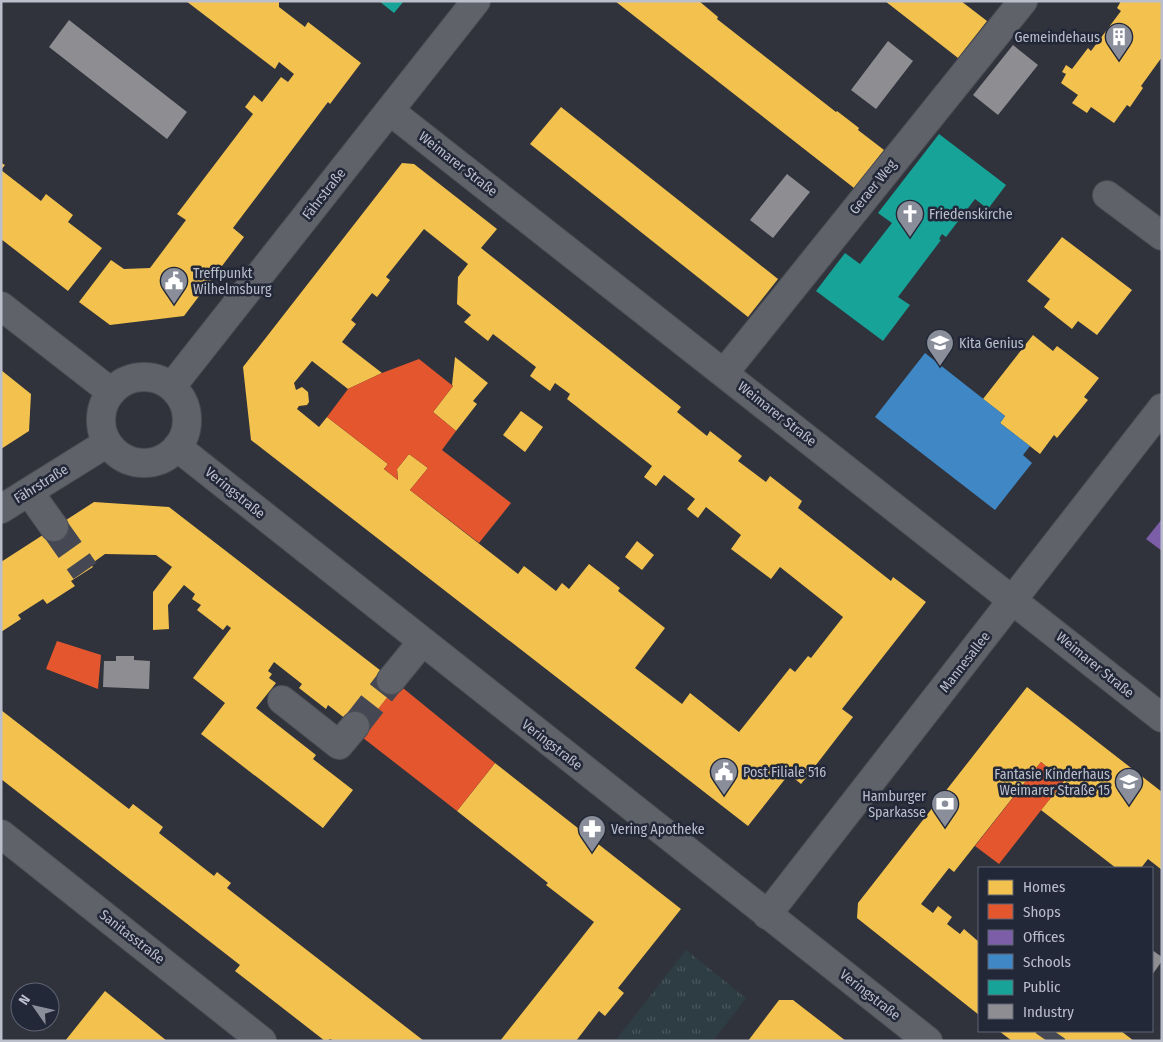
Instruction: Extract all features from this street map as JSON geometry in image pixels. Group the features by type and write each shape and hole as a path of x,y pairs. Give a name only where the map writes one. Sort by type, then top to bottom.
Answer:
{"street":[{"name":"Fährstraße","path":"172,386 476,1"},
{"name":"Geraer Weg","path":"724,373 1023,1"},
{"name":"Weimarer Straße","path":"390,111 1162,718"},
{"path":"1106,195 1162,236"},
{"path":"1,306 110,392"},
{"path":"140,376 157,378 172,386 182,399 187,415 186,432 177,447 167,456 155,462 141,464 128,460 116,453 107,443 101,431 100,417 103,403 110,392 124,381 140,376"},
{"name":"Mannesallee","path":"767,915 1162,408"},
{"name":"Fährstraße","path":"1,509 107,443"},
{"name":"Veringstraße","path":"177,447 928,1041"},
{"path":"29,492 54,527"},
{"path":"391,680 422,642"},
{"path":"282,700 340,745 355,726"},
{"name":"Sanitasstraße","path":"1,834 262,1041"}],"green space":[{"path":"686,950 746,998 713,1041 615,1041"}],"building: Homes":[{"path":"186,1 279,1 279,7 305,27 308,22 361,63 330,104 328,102 233,228 244,237 184,316 110,325 79,302 111,260 124,269 150,268 186,220 177,214 253,114 245,107 254,95 262,102 281,77 288,82 294,74 279,62 275,69"},
{"path":"615,1 699,1 718,17 717,19 859,128 858,130 884,150 854,188"},
{"path":"885,1 961,1 987,21 958,58"},
{"name":"Gemeindehaus","path":"1121,1 1162,1 1162,57 1141,86 1143,88 1130,107 1127,105 1114,123 1091,107 1087,113 1072,103 1078,95 1061,83 1066,74 1062,72 1066,65 1072,69 1088,48 1091,51 1121,11 1117,8"},
{"path":"561,107 778,279 748,317 530,144"},
{"path":"402,163 414,164 497,229 481,248 681,407 677,412 707,436 710,431 742,456 738,461 766,482 770,476 802,501 798,508 891,581 893,577 926,602 842,709 853,717 809,774 801,784 789,774 748,826 251,440 243,367","holes":["424,229 468,264 458,277 457,304 471,315 464,322 488,341 493,334 536,367 530,376 550,391 555,383 570,394 567,399 652,466 644,477 656,486 664,475 695,499 687,509 698,518 706,507 741,535 731,549 771,579 780,567 843,617 811,658 808,656 795,672 790,668 739,732 690,693 682,704 635,668 665,628 618,591 620,588 589,564 569,589 562,583 556,591 524,566 518,574 410,490 428,468 409,454 397,469 398,480 384,469 388,464 327,417 319,427 297,409 299,406 307,405 309,402 308,392 302,387 296,390 294,383 312,361 348,389 382,373 342,342 356,324 351,320 372,293 377,297 390,280 386,277"]},
{"path":"1,170 41,201 46,194 73,215 68,222 102,248 68,291 1,239"},
{"path":"1062,237 1132,290 1097,335 1078,321 1072,329 1044,307 1050,299 1027,281"},
{"path":"1033,335 1053,351 1057,346 1099,378 1084,397 1088,400 1057,438 1054,435 1040,454 1000,423 1005,416 983,399"},
{"path":"455,357 488,383 473,401 477,404 456,431 433,412 453,386"},
{"path":"1,370 31,394 29,431 1,449"},
{"path":"521,411 543,427 525,452 503,435"},
{"path":"94,502 169,507 398,684 361,731 328,705 326,709 299,688 302,684 274,662 268,671 272,674 269,678 276,683 256,708 316,755 313,759 353,790 323,828 201,734 225,703 193,678 231,628 227,625 223,630 197,610 201,605 192,599 195,594 184,585 168,605 169,629 153,630 153,592 172,567 156,555 105,554 91,564 93,567 71,581 75,586 47,604 43,599 18,615 21,619 1,632 1,562"},
{"path":"637,541 654,555 642,570 625,557"},
{"path":"1027,687 1162,792 1162,870 1148,859 1142,867 1115,867 1041,810 1064,781 1041,762 954,872 949,868 921,904 933,913 938,906 952,917 947,924 960,934 964,929 978,941 978,1014 857,918 858,903"},
{"path":"1,710 129,809 133,804 163,827 159,833 214,876 217,872 231,883 227,888 424,1041 333,1041 331,1039 325,1041 235,971 240,965 1,779"},
{"path":"495,763 681,909 618,988 624,993 605,1016 599,1011 576,1041 500,1041 594,922 457,811"},
{"path":"105,991 167,1041 65,1041"},
{"path":"779,1000 793,1000 846,1041 748,1041"},
{"path":"1000,1032 1122,1032 1134,1041 1012,1041"}],"building: Shops":[{"path":"419,359 453,386 433,412 456,431 442,450 511,503 479,543 410,490 428,468 409,454 397,469 398,480 384,469 388,464 327,417 348,389 382,373"},
{"path":"57,641 101,655 98,689 46,669"},
{"path":"398,684 495,763 457,811 358,734"},
{"path":"1041,762 1064,781 999,864 975,846"}],"building: Offices":[{"path":"1162,519 1162,551 1146,539"}],"building: Schools":[{"path":"925,353 1005,416 1000,423 1030,446 1023,455 1032,463 995,510 875,417"}],"building: Public":[{"path":"379,1 404,1 394,13"},
{"name":"Friedenskirche","path":"939,134 1006,185 988,209 975,199 946,237 942,234 939,239 941,240 898,297 910,305 883,341 816,291 845,253 860,264 892,223 878,213"}],"building: Industry":[{"path":"69,20 187,112 167,139 49,47"},
{"path":"888,41 913,61 876,109 851,90"},
{"path":"1013,45 1038,65 998,115 973,95"},
{"path":"787,174 810,192 773,238 750,220"},
{"path":"116,656 134,656 134,660 150,661 149,689 103,687 104,661 116,661"},
{"path":"1153,951 1162,957 1162,961 1153,974"}],"tunnel":[{"path":"54,527 85,571"},
{"path":"355,726 391,680"},
{"path":"1047,1041 1053,1032"}],"place":[{"name":"Gemeindehaus","path":"1119,61"},
{"name":"Friedenskirche","path":"910,238"},
{"name":"Treffpunkt Wilhelmsburg","path":"174,305"},
{"name":"Kita Genius","path":"940,367"},
{"name":"Post Filiale 516","path":"724,796"},
{"name":"Fantasie Kinderhaus Weimarer Straße 15","path":"1129,806"},
{"name":"Hamburger Sparkasse","path":"945,828"},
{"name":"Vering Apotheke","path":"592,853"}]}
